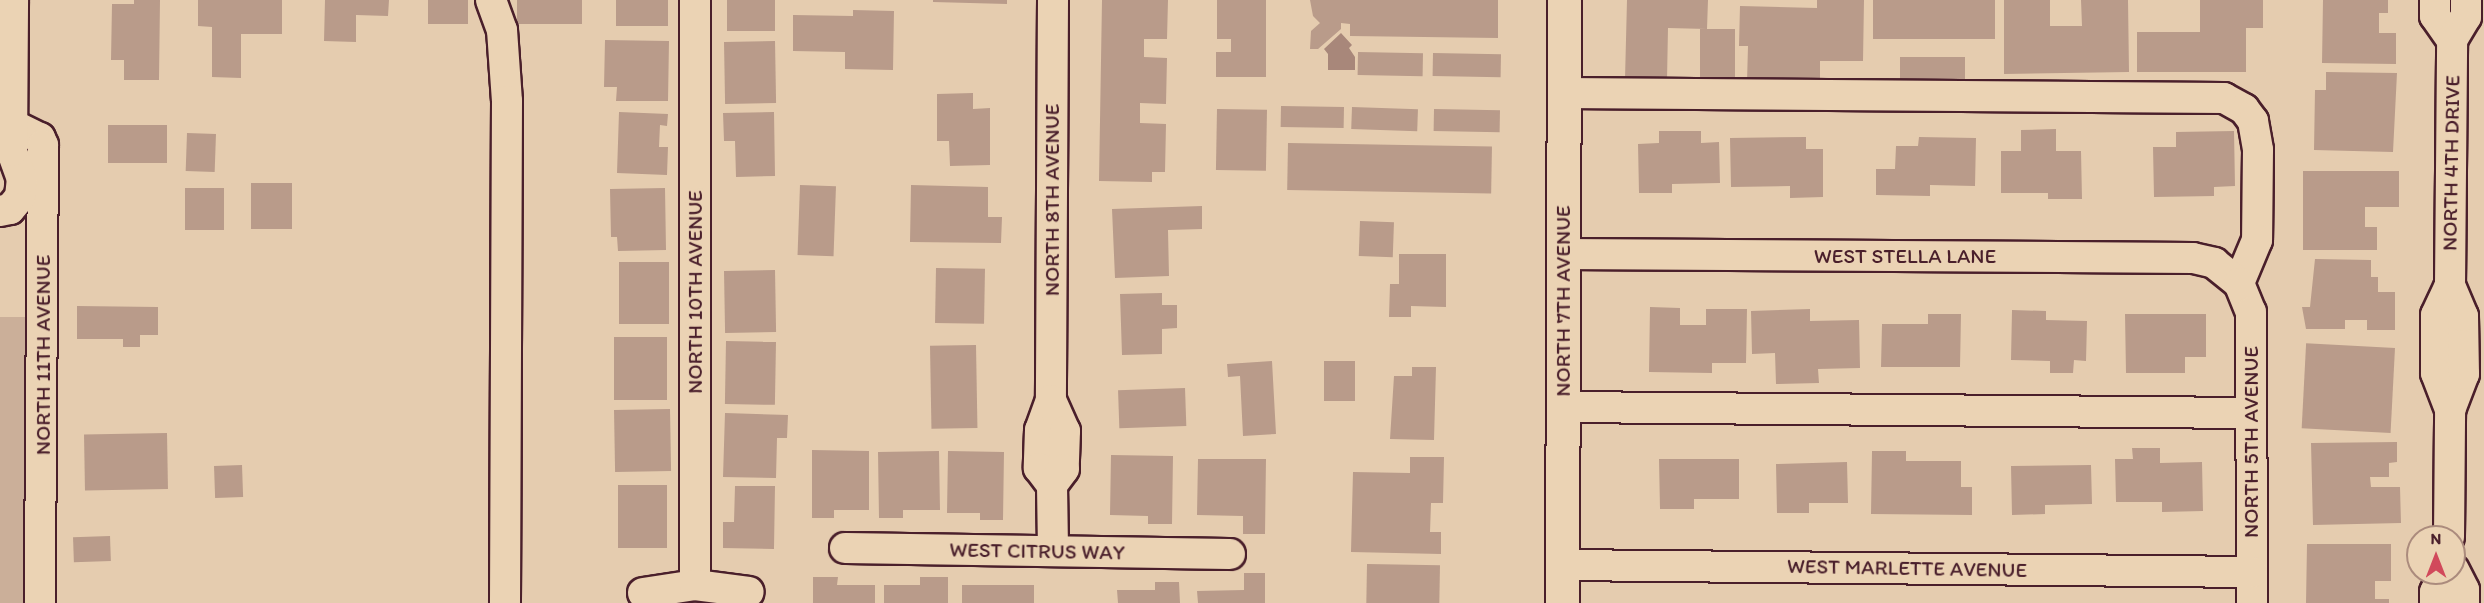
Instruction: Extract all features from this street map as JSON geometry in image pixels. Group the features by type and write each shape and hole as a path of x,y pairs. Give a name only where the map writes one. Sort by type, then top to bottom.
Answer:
{"main road":[{"name":"NORTH 7TH AVENUE","path":"1562,603 1564,0"}],"street":[{"path":"0,211 10,209 20,197 21,179 8,149 13,0"},
{"path":"491,0 502,30 507,101 505,603"},
{"name":"NORTH 10TH AVENUE","path":"695,0 695,585"},
{"name":"NORTH 8TH AVENUE","path":"1053,0 1052,400 1065,431 1064,470 1052,484 1053,551"},
{"path":"2435,0 2435,16 2452,40"},
{"name":"NORTH 4TH DRIVE","path":"2449,525 2450,410 2464,374 2463,316 2450,285 2452,40 2466,17 2466,0"},
{"path":"1564,93 2224,98 2244,109 2253,121 2258,150 2257,240 2239,283"},
{"name":"NORTH 11TH AVENUE","path":"8,149 40,138 43,144 40,603"},
{"name":"WEST STELLA LANE","path":"1563,254 2193,258 2219,266 2239,283"},
{"name":"NORTH 5TH AVENUE","path":"2239,283 2251,312 2252,603"},
{"path":"1563,407 2251,413"},
{"name":"WEST CITRUS WAY","path":"845,548 1230,554"},
{"name":"WEST MARLETTE AVENUE","path":"1562,565 2252,572"},
{"path":"643,593 695,585 749,592"},
{"path":"2435,603 2435,592 2438,585"},
{"path":"2462,585 2464,603"}],"shaded area":[{"path":"1341,33 1352,45 1349,48 1355,57 1355,70 1328,70 1328,54 1324,49"},
{"path":"0,317 32,317 32,603 0,603"}],"building":[{"path":"134,0 160,0 159,80 124,80 124,60 111,60 112,4 134,4"},
{"path":"198,0 282,0 282,34 241,34 241,78 212,77 212,27 198,26"},
{"path":"325,0 389,0 388,16 356,15 356,42 324,41"},
{"path":"428,0 468,0 468,24 428,24"},
{"path":"517,0 582,0 582,24 517,24"},
{"path":"616,0 668,0 668,26 616,26"},
{"path":"727,0 775,0 775,31 727,31"},
{"path":"933,0 1007,0 1007,4 933,2"},
{"path":"1102,0 1168,0 1167,39 1144,39 1144,57 1167,58 1166,104 1140,103 1140,123 1166,124 1165,172 1152,172 1152,182 1099,181"},
{"path":"1217,0 1266,0 1266,77 1216,77 1216,52 1231,52 1231,39 1217,39"},
{"path":"1310,0 1498,0 1498,38 1350,36 1350,24 1341,23 1341,29 1318,49 1310,49 1311,31 1320,23 1313,16"},
{"path":"1627,0 1708,0 1707,29 1668,28 1667,80 1625,79"},
{"path":"1817,0 1864,0 1863,61 1820,61 1820,83 1747,82 1748,46 1739,46 1740,6 1817,8"},
{"path":"1873,0 1995,0 1995,39 1873,39"},
{"path":"2004,0 2050,0 2050,26 2082,26 2081,0 2128,0 2129,72 2004,74"},
{"path":"2200,0 2263,0 2263,28 2246,28 2246,72 2137,72 2137,32 2200,32"},
{"path":"2323,0 2388,0 2388,13 2379,13 2379,33 2396,33 2396,64 2322,63"},
{"path":"853,10 894,11 893,70 845,69 845,52 793,51 793,15 853,16"},
{"path":"1700,29 1735,29 1735,77 1700,77"},
{"path":"605,40 669,41 668,101 616,101 617,87 604,87"},
{"path":"775,41 776,103 725,104 724,42"},
{"path":"1358,52 1423,53 1423,76 1358,75"},
{"path":"1433,53 1501,54 1501,77 1433,76"},
{"path":"1900,57 1965,57 1965,83 1900,83"},
{"path":"2326,72 2397,73 2393,152 2314,150 2315,90 2326,90"},
{"path":"973,93 973,109 990,108 990,165 950,166 949,141 937,141 937,94"},
{"path":"1281,106 1344,107 1344,128 1281,127"},
{"path":"1352,107 1418,109 1417,131 1351,129"},
{"path":"1217,109 1267,110 1266,171 1216,170"},
{"path":"1434,109 1500,110 1500,132 1434,131"},
{"path":"619,112 668,114 667,126 660,125 659,147 668,147 667,175 617,173"},
{"path":"774,112 775,176 736,177 735,141 724,141 723,113"},
{"path":"108,125 167,125 167,163 108,163"},
{"path":"2056,129 2056,151 2081,151 2082,199 2048,199 2048,193 2001,193 2001,151 2021,151 2021,130"},
{"path":"1659,131 1701,131 1701,143 1719,142 1720,183 1672,184 1672,193 1639,193 1638,144 1659,143"},
{"path":"2234,131 2235,186 2214,187 2214,196 2154,197 2153,147 2176,147 2176,132"},
{"path":"187,133 216,134 215,172 186,171"},
{"path":"1806,137 1806,149 1823,149 1823,197 1790,198 1790,186 1731,187 1730,138"},
{"path":"1919,137 1976,138 1975,186 1930,185 1930,196 1876,195 1876,169 1895,169 1896,146 1918,146"},
{"path":"1288,143 1492,147 1491,194 1287,190"},
{"path":"2303,171 2399,171 2399,207 2365,207 2365,227 2377,227 2377,250 2303,250"},
{"path":"251,183 292,183 292,229 251,229"},
{"path":"800,185 836,186 834,256 798,255"},
{"path":"911,185 988,187 988,217 1002,217 1001,243 910,242"},
{"path":"185,188 224,188 224,230 185,230"},
{"path":"665,188 666,250 618,251 617,237 611,237 610,189"},
{"path":"1202,206 1202,229 1168,230 1169,276 1115,278 1112,209"},
{"path":"1360,221 1394,222 1393,257 1359,256"},
{"path":"1399,254 1446,254 1446,307 1411,306 1411,317 1389,317 1390,284 1399,284"},
{"path":"2315,259 2371,260 2371,277 2378,277 2378,292 2395,292 2395,330 2367,330 2367,320 2345,320 2345,329 2306,329 2302,307 2310,307"},
{"path":"619,262 669,262 669,324 619,324"},
{"path":"936,268 985,269 984,324 935,323"},
{"path":"775,270 776,332 725,333 724,271"},
{"path":"1162,293 1162,305 1177,305 1177,328 1162,329 1162,354 1122,355 1120,294"},
{"path":"77,306 158,307 158,335 140,335 140,347 123,347 123,339 77,339"},
{"path":"1650,307 1680,308 1680,325 1706,325 1706,309 1747,309 1746,363 1712,363 1712,373 1649,372"},
{"path":"1810,309 1810,321 1859,320 1860,368 1818,369 1819,383 1776,384 1775,353 1752,354 1751,311"},
{"path":"2012,310 2046,311 2046,320 2087,321 2086,361 2074,360 2073,373 2050,373 2050,361 2011,360"},
{"path":"1928,314 1961,314 1960,367 1881,367 1882,324 1928,324"},
{"path":"2125,314 2206,314 2206,357 2185,357 2185,373 2126,373"},
{"path":"614,337 667,337 667,400 614,400"},
{"path":"726,341 776,342 775,405 725,404"},
{"path":"2306,343 2395,348 2391,433 2302,428"},
{"path":"976,345 977,428 931,429 930,346"},
{"path":"1272,361 1276,434 1243,436 1240,376 1228,377 1227,364"},
{"path":"1324,361 1355,361 1355,401 1324,401"},
{"path":"1412,367 1436,367 1434,440 1390,439 1394,376 1412,376"},
{"path":"1185,388 1186,426 1119,428 1118,390"},
{"path":"670,409 671,471 615,472 614,410"},
{"path":"725,413 788,415 787,438 777,438 776,478 723,477"},
{"path":"167,433 168,489 85,490 84,434"},
{"path":"2397,442 2397,462 2389,463 2389,477 2370,477 2371,487 2400,487 2401,523 2313,525 2311,443"},
{"path":"2132,448 2160,448 2160,463 2202,462 2203,511 2162,512 2162,502 2116,502 2115,459 2133,459"},
{"path":"812,450 869,451 869,510 834,510 834,518 812,518"},
{"path":"939,451 940,510 903,510 903,518 879,518 878,452"},
{"path":"948,451 1004,452 1003,520 980,520 980,513 947,513"},
{"path":"1872,451 1906,451 1906,461 1961,461 1961,487 1972,487 1972,515 1871,514"},
{"path":"1111,455 1173,456 1172,524 1148,524 1148,516 1110,515"},
{"path":"1410,457 1444,457 1443,503 1431,503 1430,532 1441,532 1441,554 1351,552 1353,472 1410,473"},
{"path":"1198,459 1266,459 1265,534 1243,534 1243,516 1197,515"},
{"path":"1659,459 1739,459 1739,499 1694,499 1694,509 1660,509"},
{"path":"1847,462 1848,503 1809,503 1809,513 1777,513 1776,464"},
{"path":"242,465 243,497 215,498 214,466"},
{"path":"2091,465 2092,504 2045,505 2045,514 2012,515 2011,466"},
{"path":"618,485 667,485 667,548 618,548"},
{"path":"735,486 775,486 774,549 723,548 723,522 734,522"},
{"path":"110,536 111,561 74,562 73,537"},
{"path":"2307,544 2391,544 2391,581 2375,581 2375,599 2389,599 2389,603 2306,603"},
{"path":"1367,564 1440,565 1439,603 1366,603"},
{"path":"1244,573 1265,573 1265,603 1198,603 1197,591 1244,590"},
{"path":"813,577 838,577 837,585 875,585 875,603 813,603"},
{"path":"920,577 948,577 948,603 884,603 884,585 920,585"},
{"path":"1155,582 1179,582 1180,603 1118,603 1117,590 1155,590"},
{"path":"962,585 1034,585 1034,603 962,603"}]}
